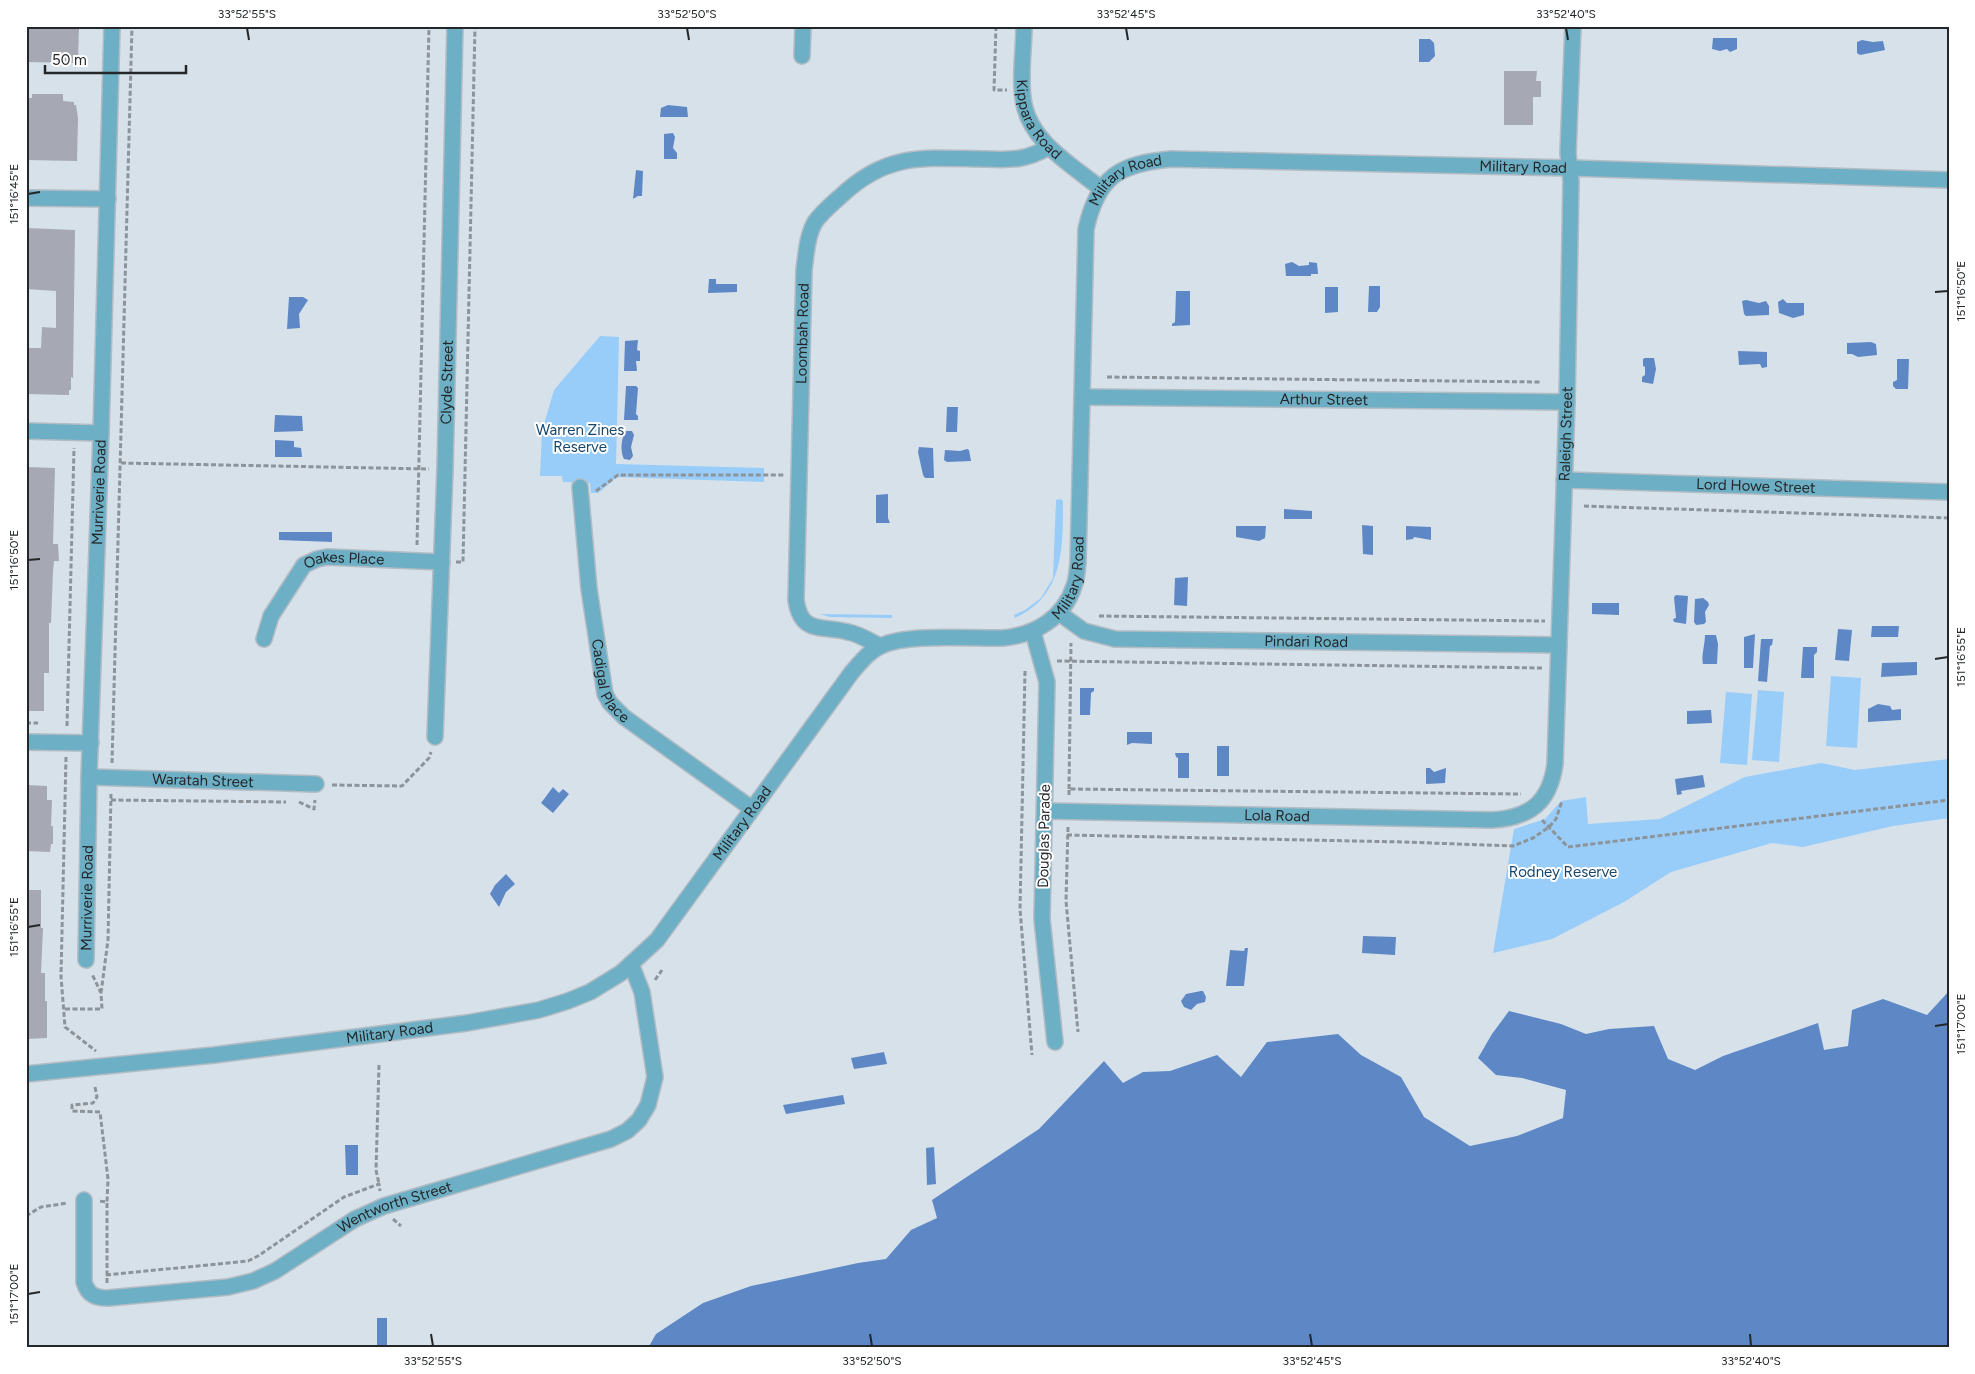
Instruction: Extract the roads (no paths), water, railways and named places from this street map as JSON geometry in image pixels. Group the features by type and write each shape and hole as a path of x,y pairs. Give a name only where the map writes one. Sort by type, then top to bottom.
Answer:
{"street":[{"name":"Murriverie Road","path":"86,960 89,777 112,26"},
{"name":"Clyde Street","path":"435,737 445,469 455,26"},
{"path":"802,56 803,26"},
{"name":"Kippara Road","path":"1024,26 1024,103 1028,118 1049,147 1100,188"},
{"name":"Raleigh Street","path":"1510,819 1531,809 1547,794 1553,780 1556,764 1567,402 1570,168 1568,153 1573,26"},
{"name":"Loombah Road","path":"880,646 850,632 813,627 806,624 800,617 796,600 804,270 807,245 815,223 851,186 874,171 901,160 927,158 1014,160 1036,155 1049,147"},
{"name":"Military Road","path":"26,1074 224,1054 467,1023 520,1013 568,1001 590,992 621,973 662,933 751,808 852,672 866,656 880,646 913,638 1003,638 1033,632 1059,613 1075,585 1078,563 1085,239 1089,217 1100,188 1108,180 1125,169 1144,162 1171,159 1570,168 1949,180"},
{"path":"26,198 108,199"},
{"name":"Arthur Street","path":"1083,397 1567,402"},
{"path":"26,431 101,433"},
{"name":"Lord Howe Street","path":"1564,480 1949,492"},
{"name":"Cadigal Place","path":"580,487 588,588 605,694 610,703 624,717 751,808"},
{"name":"Oakes Place","path":"264,639 271,616 304,565 310,561 327,557 442,562"},
{"name":"Pindari Road","path":"1059,613 1084,630 1115,639 1559,645"},
{"name":"Douglas Parade","path":"1033,632 1047,682 1042,919 1055,1042"},
{"path":"26,742 91,744"},
{"name":"Waratah Street","path":"89,777 316,784"},
{"name":"Lola Road","path":"1045,811 1510,819"},
{"name":"Wentworth Street","path":"84,1200 84,1282 86,1290 91,1296 108,1298 228,1286 254,1281 275,1271 355,1219 384,1206 611,1139 626,1131 638,1120 648,1105 655,1077 642,992 631,964"}],"park label":[{"name":"Warren Zines Reserve","path":"580,438"},
{"name":"Rodney Reserve","path":"1563,872"}]}
